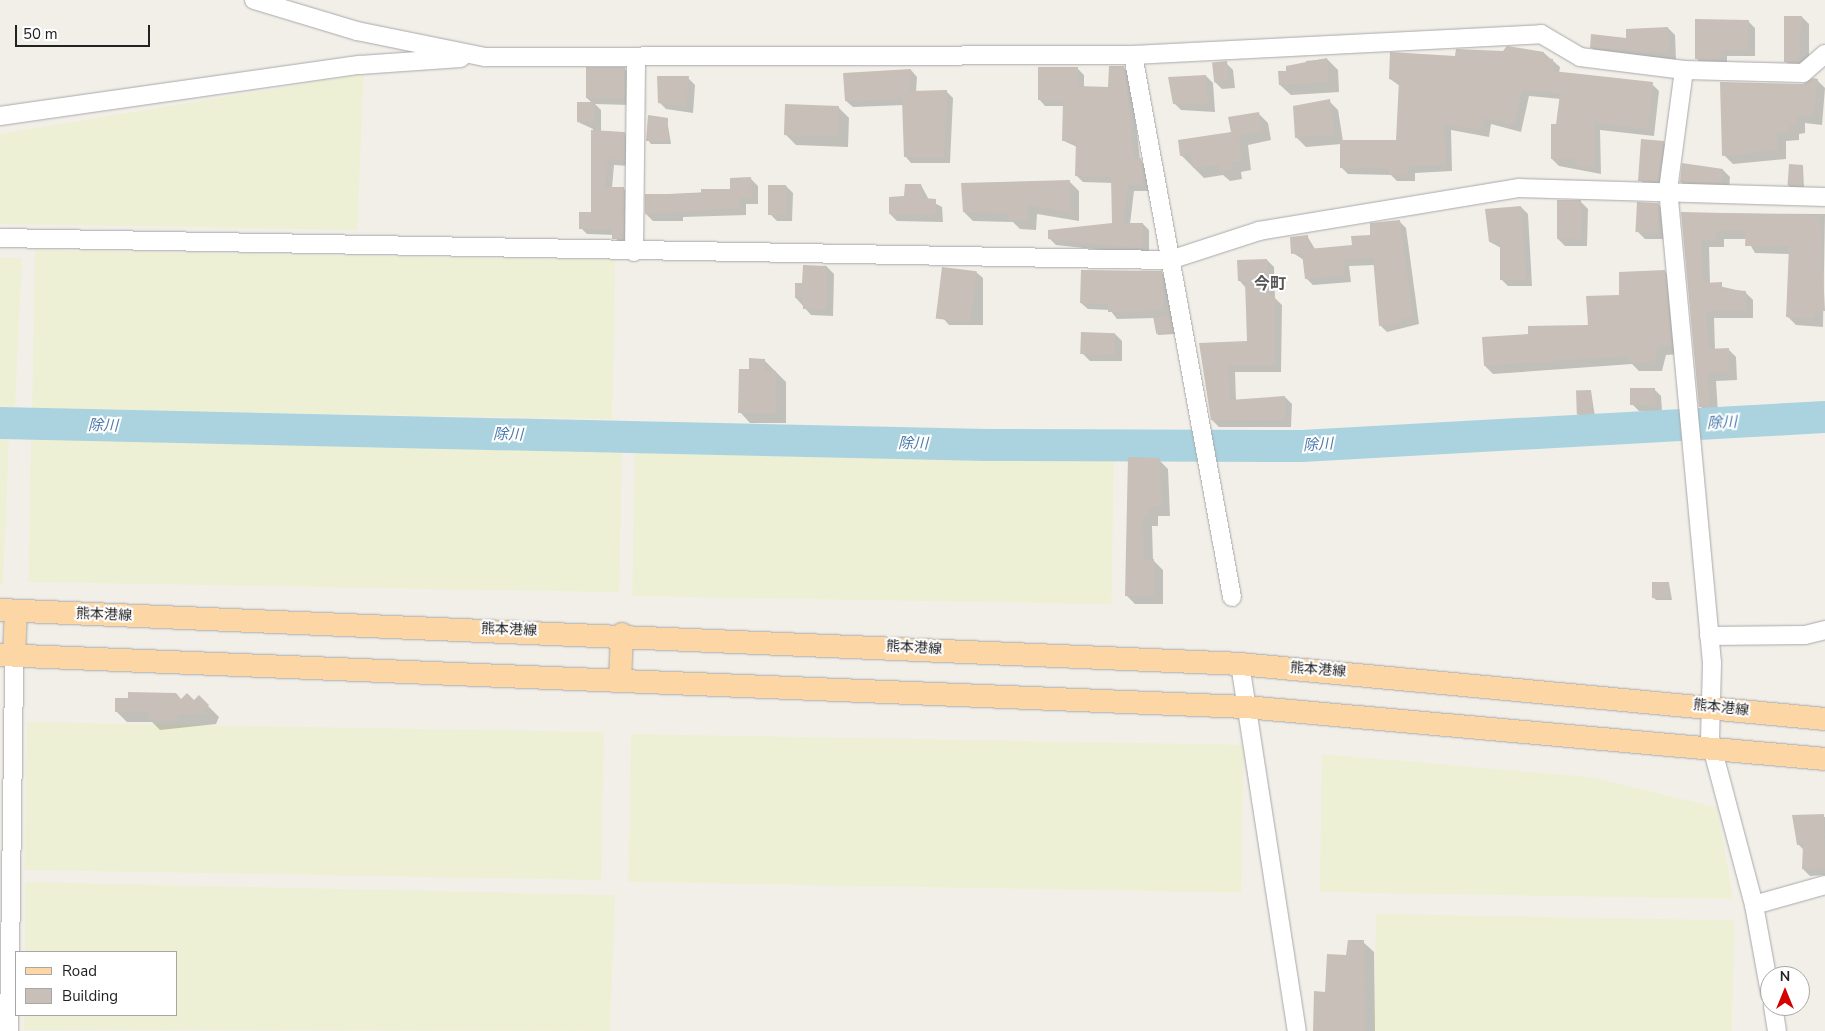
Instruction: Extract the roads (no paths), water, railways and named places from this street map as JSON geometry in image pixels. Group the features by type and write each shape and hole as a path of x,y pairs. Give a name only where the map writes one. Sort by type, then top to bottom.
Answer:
{"main road":[{"name":"熊本港線","path":"8,611 622,634 1240,664 1707,706 1825,719"},
{"path":"8,611 7,655 1246,707 1825,759"},
{"path":"620,681 622,634"}],"street":[{"path":"254,0 358,31 485,57"},
{"path":"0,116 360,65 485,57 1133,55 1541,34 1580,57 1684,70 1803,74 1825,54"},
{"path":"1133,55 1232,597"},
{"path":"634,252 636,58"},
{"path":"1684,70 1668,190 1709,636 1707,706 1711,750 1754,905 1765,966"},
{"path":"0,238 634,252 1170,260 1259,231 1477,193 1519,188 1668,190 1825,197"},
{"path":"1709,636 1806,635 1825,630"},
{"path":"7,655 9,1031"},
{"path":"1240,664 1297,1031"},
{"path":"1754,905 1825,885"},
{"path":"1774,1016 1777,1031"}],"waterway":[{"name":"除川","path":"0,423 988,445 1302,446 1825,417"}],"district":[{"name":"今町","path":"1270,284"}]}
